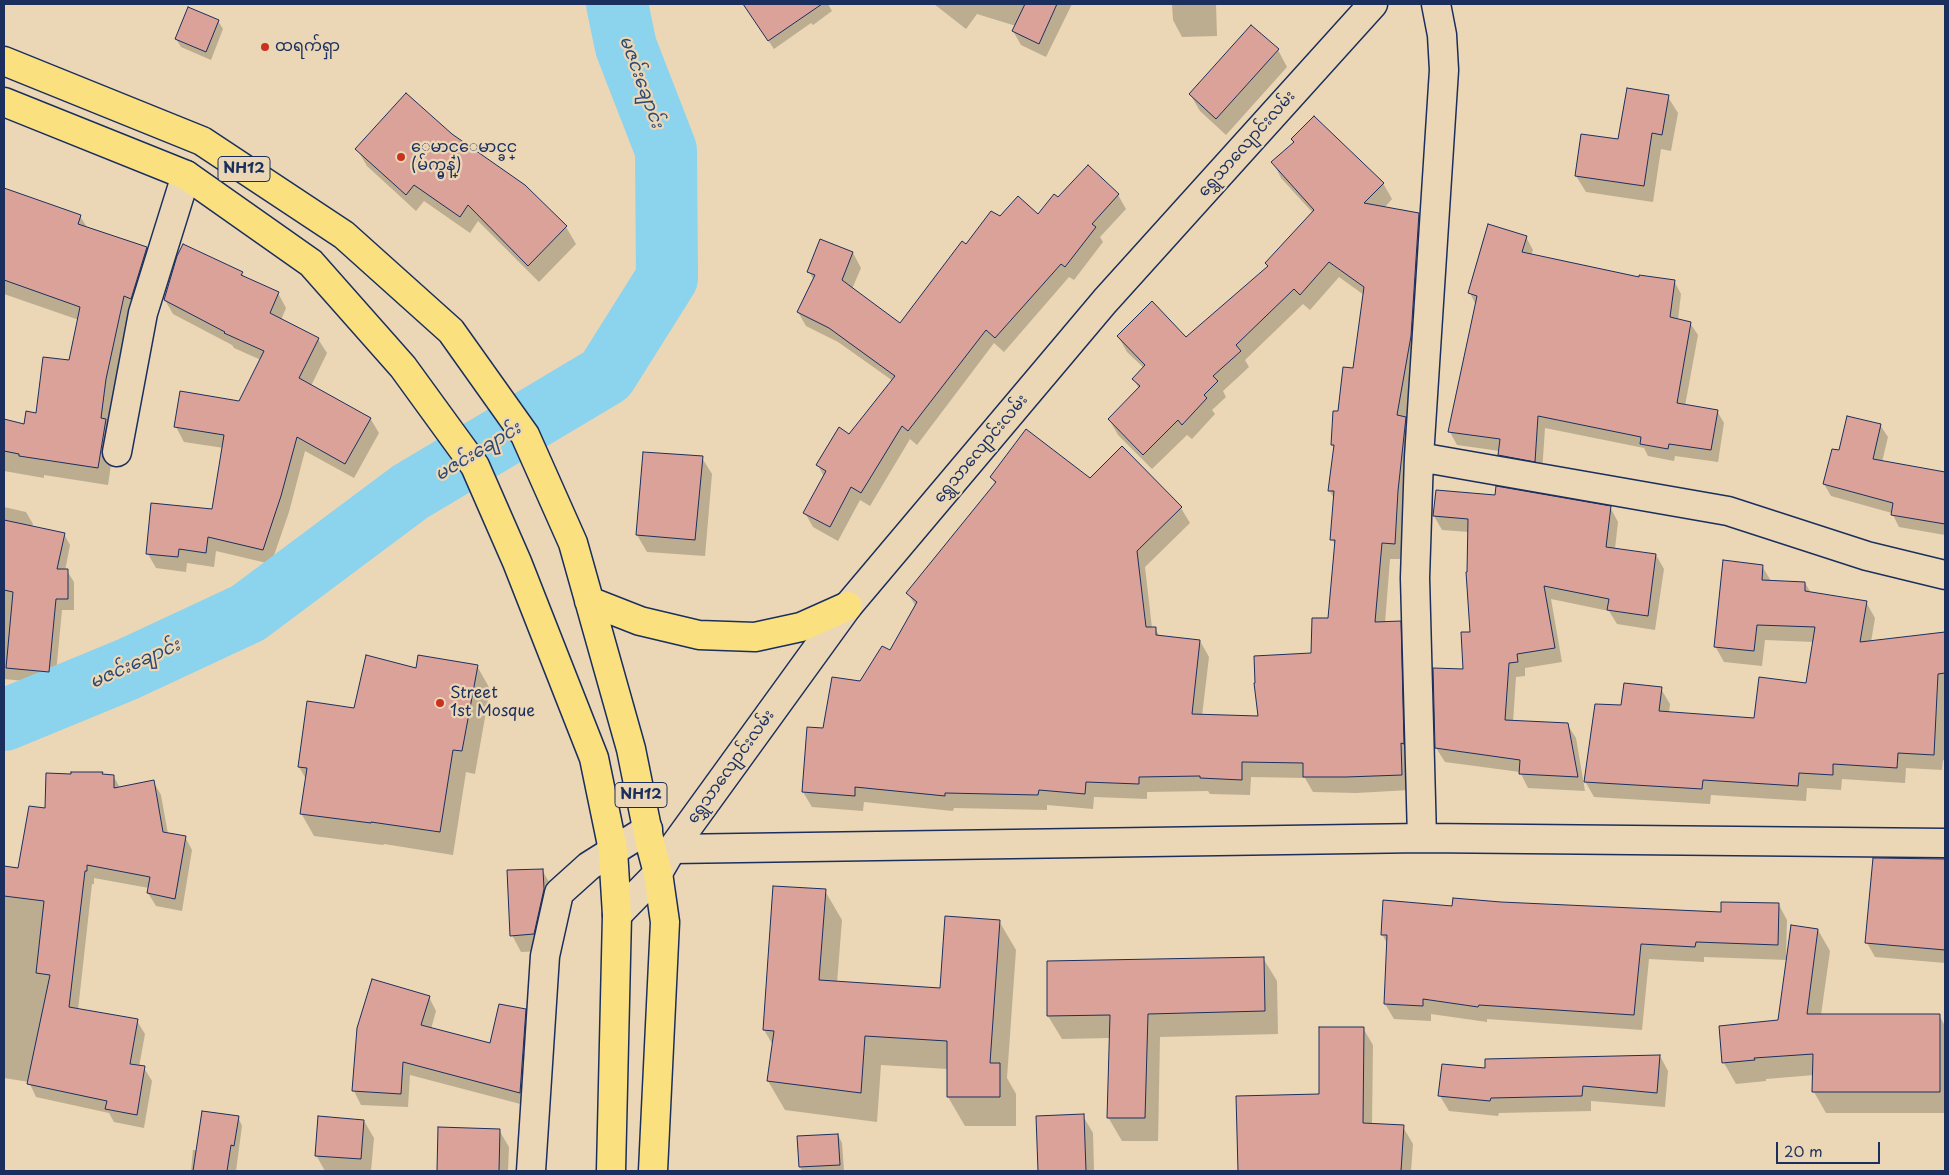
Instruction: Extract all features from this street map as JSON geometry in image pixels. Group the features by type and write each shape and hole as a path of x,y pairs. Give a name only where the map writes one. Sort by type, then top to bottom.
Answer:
{"highway":[{"name":"NH12","path":"4,61 202,141 344,235 451,331 525,435 573,543 631,749 658,873 665,922 653,1171"},
{"name":"NH12","path":"4,102 186,175 311,263 403,367 475,466 517,562 594,758 613,850 617,916 611,1171"},
{"path":"589,601 640,621 699,635 755,637 801,627 848,606"}],"street":[{"name":"ရွှေသာလျောင်းလမ်း","path":"617,916 658,873 672,849 848,606 1105,301 1373,4"},
{"path":"1422,838 1415,578 1419,457 1444,70 1442,35 1436,4"},
{"path":"117,452 144,313 186,175"},
{"path":"1419,457 1728,512 1867,556 1945,575"},
{"path":"531,1171 545,956 559,893 589,866 648,829"},
{"path":"672,849 1422,838 1945,843"}],"building":[{"path":"743,4 822,4 768,41"},
{"path":"1025,4 1057,4 1039,44 1012,31"},
{"path":"188,7 219,20 206,52 175,39"},
{"path":"1251,25 1279,49 1216,119 1189,94"},
{"path":"1627,88 1669,95 1662,135 1652,133 1644,186 1575,176 1581,134 1618,139"},
{"path":"406,93 452,134 525,185 567,226 528,266 468,205 460,217 414,185 406,195 355,149"},
{"path":"1314,116 1384,183 1364,203 1419,213 1411,336 1397,415 1406,417 1398,491 1395,544 1382,543 1375,622 1401,621 1404,744 1401,743 1402,775 1303,777 1303,763 1242,762 1242,780 1200,778 1200,776 1139,777 1139,784 1086,782 1085,794 1039,790 1038,795 945,793 945,796 855,787 855,796 802,792 807,727 823,728 832,677 860,681 882,646 890,650 917,602 906,593 996,482 990,477 1026,429 1090,478 1122,446 1182,507 1137,551 1146,627 1156,627 1156,635 1200,640 1192,714 1258,716 1254,683 1254,656 1311,653 1312,618 1328,618 1335,540 1330,540 1334,491 1328,491 1334,445 1331,445 1333,411 1338,411 1343,367 1353,368 1364,287 1329,262 1300,295 1294,289 1236,345 1241,351 1213,376 1218,381 1204,395 1207,398 1182,425 1178,420 1143,455 1108,419 1140,386 1132,379 1145,365 1117,336 1152,301 1186,337 1268,266 1265,263 1314,210 1271,162 1294,142 1291,139"},
{"path":"1088,165 1119,194 1092,224 1096,227 1065,267 1061,264 995,338 986,330 908,431 902,426 861,493 851,487 830,527 803,513 826,471 816,465 839,427 849,434 895,376 829,328 797,312 815,275 807,272 820,239 853,252 842,280 900,323 962,241 966,244 991,211 1000,216 1018,196 1038,214 1054,194 1058,197"},
{"path":"4,188 81,215 78,224 147,247 131,299 124,296 106,379 101,418 106,419 98,468 19,456 19,454 4,451 4,419 24,424 26,411 36,413 43,357 69,360 80,307 4,280"},
{"path":"1488,224 1527,236 1522,252 1639,277 1639,275 1675,280 1670,317 1691,322 1677,403 1718,410 1711,450 1669,444 1668,449 1640,444 1641,437 1538,416 1535,462 1498,455 1500,439 1448,432 1477,296 1468,293"},
{"path":"183,244 243,272 241,275 279,292 270,313 319,338 299,378 371,418 345,464 297,437 281,496 263,550 208,537 206,553 179,549 178,557 146,554 151,503 212,509 224,435 174,427 180,391 239,401 264,351 224,333 164,300 177,256"},
{"path":"1847,416 1881,424 1873,459 1945,472 1945,524 1891,515 1893,503 1823,484 1832,449 1839,450"},
{"path":"643,452 703,456 695,540 636,535"},
{"path":"1496,486 1611,506 1606,547 1656,554 1648,616 1607,610 1609,599 1544,586 1555,648 1517,654 1518,662 1509,663 1505,720 1568,723 1578,777 1519,774 1520,760 1435,748 1433,668 1463,669 1461,632 1470,632 1466,572 1468,519 1433,516 1436,490 1495,495"},
{"path":"4,520 65,533 57,569 68,569 68,599 56,599 49,672 6,668 13,592 4,590"},
{"path":"1723,560 1763,565 1762,580 1805,582 1805,591 1867,601 1860,642 1945,632 1945,673 1938,674 1934,755 1898,753 1897,768 1833,764 1833,775 1799,773 1798,786 1703,780 1702,789 1584,782 1595,704 1621,705 1624,683 1662,687 1659,711 1754,718 1759,677 1806,683 1815,627 1757,625 1754,651 1714,647"},
{"path":"366,655 416,668 418,655 478,665 462,751 453,750 440,832 300,814 307,768 298,767 307,701 354,708"},
{"path":"71,772 103,772 102,774 114,775 114,788 154,780 163,832 186,836 175,899 147,893 150,877 87,865 87,871 85,871 69,1007 138,1019 130,1064 145,1066 137,1115 105,1109 107,1101 27,1084 50,975 36,973 44,901 4,896 4,866 18,868 29,806 45,808 46,773 71,774"},
{"path":"1873,858 1945,859 1945,950 1865,943"},
{"path":"543,869 544,889 534,934 510,936 507,870"},
{"path":"773,886 826,889 819,980 940,988 945,916 1000,920 990,1063 1000,1063 1000,1097 947,1097 947,1041 865,1036 861,1093 767,1081 774,1031 763,1030"},
{"path":"1453,898 1721,912 1721,902 1779,903 1778,945 1696,942 1695,947 1641,944 1634,1015 1479,1005 1478,1007 1423,999 1423,1006 1384,1004 1387,935 1381,935 1383,900 1452,906"},
{"path":"1791,925 1818,929 1807,1014 1940,1014 1940,1092 1812,1092 1813,1054 1754,1058 1755,1060 1722,1063 1719,1026 1778,1020"},
{"path":"1264,957 1265,1011 1148,1014 1145,1118 1107,1118 1110,1015 1047,1016 1047,961"},
{"path":"372,979 430,996 421,1025 490,1043 499,1004 526,1009 520,1093 403,1062 401,1094 352,1091 357,1028"},
{"path":"1319,1027 1364,1027 1363,1123 1404,1125 1401,1171 1238,1171 1236,1096 1319,1094"},
{"path":"1660,1055 1657,1093 1583,1086 1582,1096 1491,1098 1490,1101 1438,1096 1442,1064 1485,1068 1485,1059"},
{"path":"202,1111 239,1116 234,1146 231,1145 227,1171 193,1171"},
{"path":"1084,1114 1086,1171 1038,1171 1036,1116"},
{"path":"318,1116 364,1120 361,1159 315,1156"},
{"path":"438,1127 500,1129 499,1171 437,1171"},
{"path":"838,1134 840,1165 799,1167 797,1136"}],"waterway":[{"name":"မဇင်းချောင်း","path":"4,720 128,669 248,613 410,492 606,375 667,278 666,150 626,47 617,4"}],"place":[{"name":"ထရက်ရှာ","path":"265,47"},
{"name":"ေမာင္ေမာင္ခင္ (မ်က္မွန္)","path":"401,157"},
{"name":"Street 1st Mosque","path":"440,703"}]}
